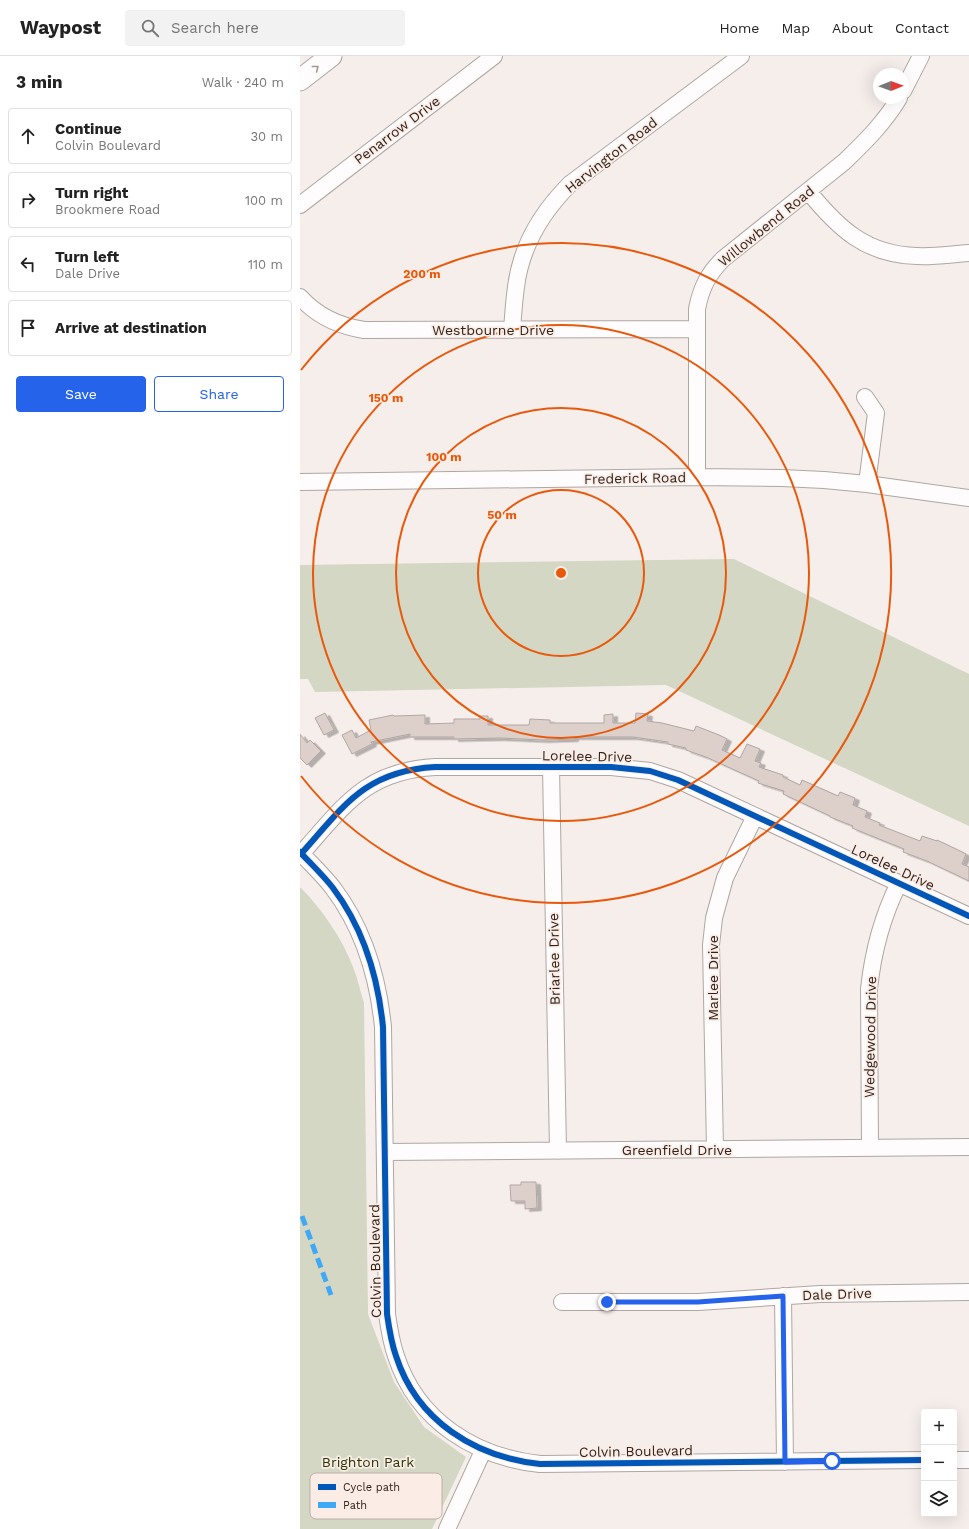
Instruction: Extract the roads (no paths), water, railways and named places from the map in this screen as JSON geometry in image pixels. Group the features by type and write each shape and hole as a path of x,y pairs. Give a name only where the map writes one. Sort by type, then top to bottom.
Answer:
{"main road":[{"path":"300,80 331,56"}],"street":[{"name":"Penarrow Drive","path":"300,204 494,56"},
{"name":"Harvington Road","path":"512,330 516,286 520,264 534,229 547,210 570,184 741,56"},
{"path":"909,79 921,56"},
{"name":"Willowbend Road","path":"697,478 697,309 699,294 706,280 723,259 844,162 879,126 895,104"},
{"path":"808,191 835,223 855,238 869,246 901,255 917,256 969,253"},
{"name":"Westbourne Drive","path":"300,297 320,315 335,323 364,330 697,329"},
{"path":"865,397 876,413 867,484"},
{"name":"Frederick Road","path":"300,482 697,478 817,480 867,484 969,498"},
{"name":"Lorelee Drive","path":"300,853 357,793 371,784 402,771 418,768 611,767 650,771 678,780 969,916"},
{"name":"Briarlee Drive","path":"551,768 558,1151"},
{"name":"Marlee Drive","path":"715,1149 711,945 714,918 725,878 755,816"},
{"name":"Colvin Boulevard","path":"300,853 326,880 347,909 366,948 376,978 383,1027 387,1314 390,1336 396,1357 413,1391 426,1409 459,1438 483,1451 504,1458 540,1464 921,1460"},
{"name":"Wedgewood Drive","path":"870,1147 869,989 871,965 883,919 899,883"},
{"name":"Greenfield Drive","path":"385,1152 969,1147"},
{"name":"Dale Drive","path":"562,1302 698,1302 820,1294 969,1292"},
{"path":"783,1296 785,1462"},
{"path":"447,1529 483,1451"},
{"path":"957,1460 969,1460"}],"park label":[{"name":"Brighton Park","path":"368,1462"}]}
